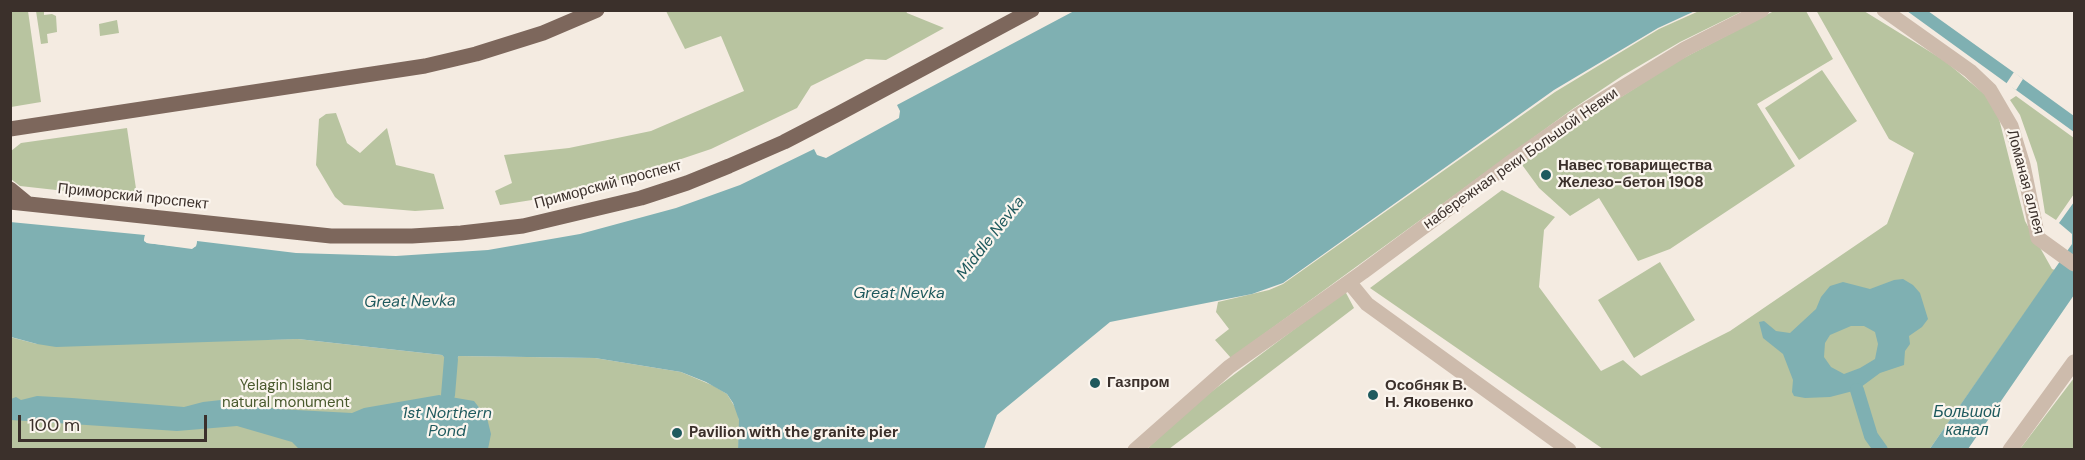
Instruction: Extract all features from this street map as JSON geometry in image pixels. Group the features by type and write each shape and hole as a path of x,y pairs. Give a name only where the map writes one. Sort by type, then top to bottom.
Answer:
{"main road":[{"path":"10,139 18,128 425,66 476,54 532,36 597,10"},
{"name":"Приморский проспект","path":"10,202 330,236 412,236 523,226 641,198 729,166 829,119 1032,10"},
{"path":"10,189 27,203"}],"street":[{"name":"набережная реки Большой Невки","path":"1135,450 1213,380 1515,159 1578,115 1685,49 1762,10"},
{"name":"Ломаная аллея","path":"1884,10 1970,71 1990,90 2011,126 2023,165 2038,238 2069,260"},
{"path":"1349,282 1367,304 1569,450"},
{"path":"2010,450 2074,362"}],"green space":[{"path":"11,10 28,11 41,102 11,107"},
{"path":"1816,10 1864,11 1945,61 1995,103 2025,221 2052,269 2055,270 1929,450 1603,449 1370,288 1502,190 1555,217 1544,230 1539,287 1601,371 1623,360 1641,376 1730,331 1887,224 1914,153 1889,139"},
{"path":"36,11 44,11 44,15 56,16 57,32 47,34 48,43 41,44"},
{"path":"666,11 906,11 944,28 886,60 866,59 811,86 797,108 711,149 583,192 500,205 495,191 512,183 504,155 569,148 651,131 744,91 721,36 685,49"},
{"path":"1699,11 1743,11 1680,42 1574,108 1231,358 1215,340 1229,329 1216,312 1218,302 1269,290 1283,284 1555,92 1659,29"},
{"path":"1774,11 1806,11 1833,59 1757,104 1795,166 1670,249 1638,261 1599,198 1570,216 1539,188 1520,162 1674,63"},
{"path":"117,20 119,33 100,36 99,24"},
{"path":"1822,70 1857,121 1799,160 1765,108"},
{"path":"2016,96 2074,138 2074,194 2056,220 2045,213 2037,163 2020,115 2010,100"},
{"path":"336,113 347,143 360,153 387,128 396,165 434,174 444,209 415,211 344,205 335,197 316,165 319,119 326,114"},
{"path":"127,128 138,202 119,197 20,186 11,179 11,151 21,143"},
{"path":"1660,262 1695,320 1634,358 1598,300"},
{"path":"1345,291 1354,308 1169,449 1146,450 1191,407"},
{"name":"Yelagin Island natural monument","path":"10,337 37,344 298,339 442,355 447,359 456,359 459,356 595,358 681,372 727,394 738,412 740,429 738,449 11,449"},
{"path":"2074,378 2074,449 2020,449"}],"water":[{"name":"Great Nevka","path":"1074,11 1695,11 1658,28 1554,90 1283,283 1252,294 1110,322 997,415 984,449 738,449 739,420 727,394 681,372 595,358 459,356 456,359 446,359 442,355 298,339 56,347 11,337 10,222 145,235 144,240 147,243 192,248 196,246 197,241 296,253 396,256 488,250 580,234 676,208 740,185 814,149 817,155 826,158 899,118 900,111 897,105"},
{"path":"1907,11 1928,11 2023,79 2074,116 2074,132"},
{"name":"Большой канал","path":"2074,202 2074,295 1968,449 1929,450 2072,244 2072,234 2059,223"},
{"path":"1903,279 1920,293 1928,319 1922,327 1909,336 1910,344 1905,351 1904,365 1880,373 1857,390 1830,397 1794,396 1793,380 1783,354 1763,338 1759,322 1764,321 1776,331 1790,333 1816,309 1821,297 1830,286 1843,282 1870,289","holes":["1851,326 1864,326 1875,332 1878,344 1875,359 1844,374 1831,367 1824,357 1825,343 1830,335"]},
{"name":"1st Northern Pond","path":"439,395 474,401 487,418 491,434 488,449 299,449 292,442 237,426 177,431 11,420 11,399 16,397 21,400 37,396 184,407 221,400 277,409 352,413 364,408"}],"pier":[{"path":"2014,72 2023,79 2016,90 2006,84"},
{"path":"145,235 148,236 148,240 192,245 194,241 197,241 196,246 192,249 147,243 144,241"}],"waterway":[{"path":"448,395 451,359"},
{"path":"1857,390 1871,436 1881,450"}],"place":[{"name":"Навес товарищества Железо-бетон 1908","path":"1546,175"},
{"name":"Газпром","path":"1095,383"},
{"name":"Особняк В. Н. Яковенко","path":"1373,395"},
{"name":"Pavilion with the granite pier","path":"677,433"}],"water label":[{"name":"Middle Nevka","path":"991,238"}]}
